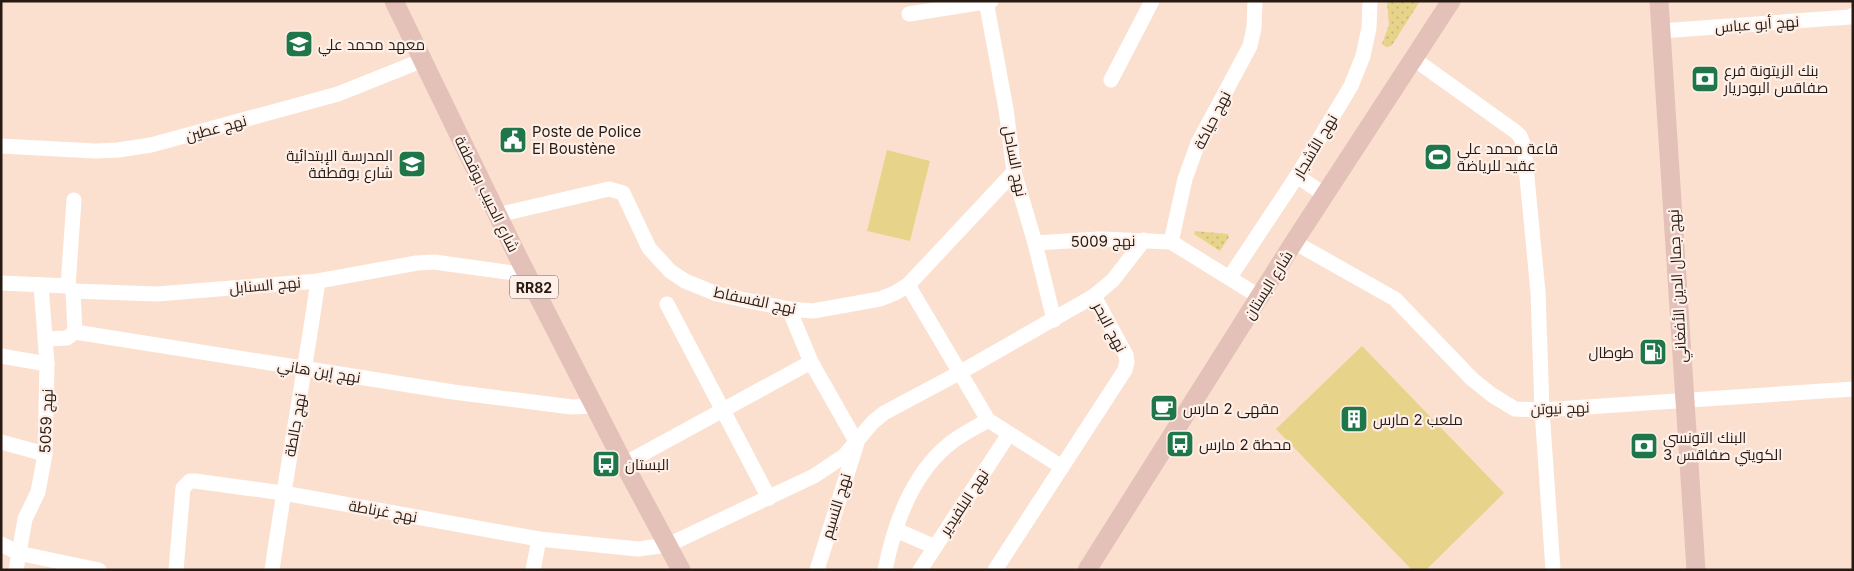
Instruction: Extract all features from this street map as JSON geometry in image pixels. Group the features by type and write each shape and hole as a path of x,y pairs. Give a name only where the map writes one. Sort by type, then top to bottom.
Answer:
{"main road":[{"name":"شارع الحبيب بوقطفة","path":"394,1 497,215 624,464 681,570"},
{"name":"شارع البستان","path":"1087,570 1294,242 1451,1"},
{"name":"نهج جمال الدين الأفغاني","path":"1658,1 1662,31 1696,570"}],"street":[{"path":"1111,80 1152,1"},
{"path":"1255,1 1260,1"},
{"name":"نهج حياكة","path":"1171,242 1185,179 1198,143 1250,46 1254,28 1255,1"},
{"name":"نهج الأشجار","path":"1230,277 1297,176 1351,86 1363,56 1369,28 1370,1"},
{"path":"909,14 988,2"},
{"name":"نهج الساحل","path":"988,2 1006,109 1014,172 1035,243 1054,320"},
{"name":"نهج أبو عباس","path":"1662,31 1850,17 1853,15"},
{"path":"1414,59 1516,132 1522,141 1527,172 1538,292 1542,410 1553,570"},
{"name":"نهج عطين","path":"2,148 95,151 151,145 338,94 423,60"},
{"name":"نهج الفسفاط","path":"497,215 609,189 623,192 649,248 670,271 700,288 717,294 789,309 813,311 857,304 895,293 908,285 1014,172"},
{"path":"1297,176 1325,195"},
{"path":"74,200 71,288 75,332"},
{"name":"نهج 5009","path":"1035,243 1100,239 1171,242"},
{"path":"1094,296 1113,280 1144,240"},
{"path":"1171,242 1260,297"},
{"name":"نهج نيوتن","path":"1294,242 1395,299 1472,379 1492,395 1516,409 1542,410 1853,389"},
{"name":"نهج السنابل","path":"1,283 156,294 318,280 417,263 434,262 528,275"},
{"name":"نهج جالطة","path":"272,570 318,280"},
{"name":"نهج 5059","path":"16,570 25,519 38,492 45,454 47,364 41,285"},
{"path":"908,285 988,420 1062,466"},
{"name":"نهج البحر","path":"857,443 884,413 959,373 1094,296 1126,355 1125,370 995,570"},
{"path":"667,304 769,498"},
{"path":"789,309 811,362 857,443"},
{"name":"نهج إبن هاني","path":"46,339 67,338 75,332 453,392 572,407 594,406"},
{"path":"1,356 47,364"},
{"path":"624,464 811,362"},
{"path":"885,570 896,530 918,478 948,445 988,420"},
{"name":"نهج البلفيدير","path":"920,570 1009,434"},
{"path":"1,442 45,454"},
{"name":"نهج غرناطة","path":"176,570 183,488 186,484 195,481 283,493 540,540 638,550 668,546 769,498 814,476 844,456 857,443"},
{"name":"نهج النسيم","path":"817,570 838,498 857,443"},
{"path":"814,476 826,476 832,480 835,484 838,498"},
{"path":"896,530 935,547"},
{"path":"533,570 540,540"},
{"path":"1,544 18,553 69,567 99,570"}],"shaded area":[{"path":"1387,1 1420,1 1394,42 1391,46 1386,47 1382,44 1389,25"},
{"path":"887,150 930,161 910,241 867,231"},
{"path":"1195,231 1228,234 1229,237 1220,251 1194,234"},
{"path":"1362,346 1504,493 1426,570 1412,570 1276,429"}],"place":[{"name":"معهد محمد علي","path":"299,44"},
{"name":"بنك الزيتونة فرع صفاقس البودريار","path":"1705,79"},
{"name":"Poste de Police El Boustène","path":"513,140"},
{"name":"قاعة محمد علي عقيد للرياضة","path":"1438,157"},
{"name":"المدرسة الإبتدائية شارع بوقطفة","path":"412,164"},
{"name":"طوطال","path":"1653,352"},
{"name":"مقهى 2 مارس","path":"1164,408"},
{"name":"ملعب 2 مارس","path":"1354,419"},
{"name":"محطة 2 مارس","path":"1180,444"},
{"name":"البنك التونسي الكويتي صفاقس 3","path":"1644,446"},
{"name":"البستان","path":"606,464"}]}
